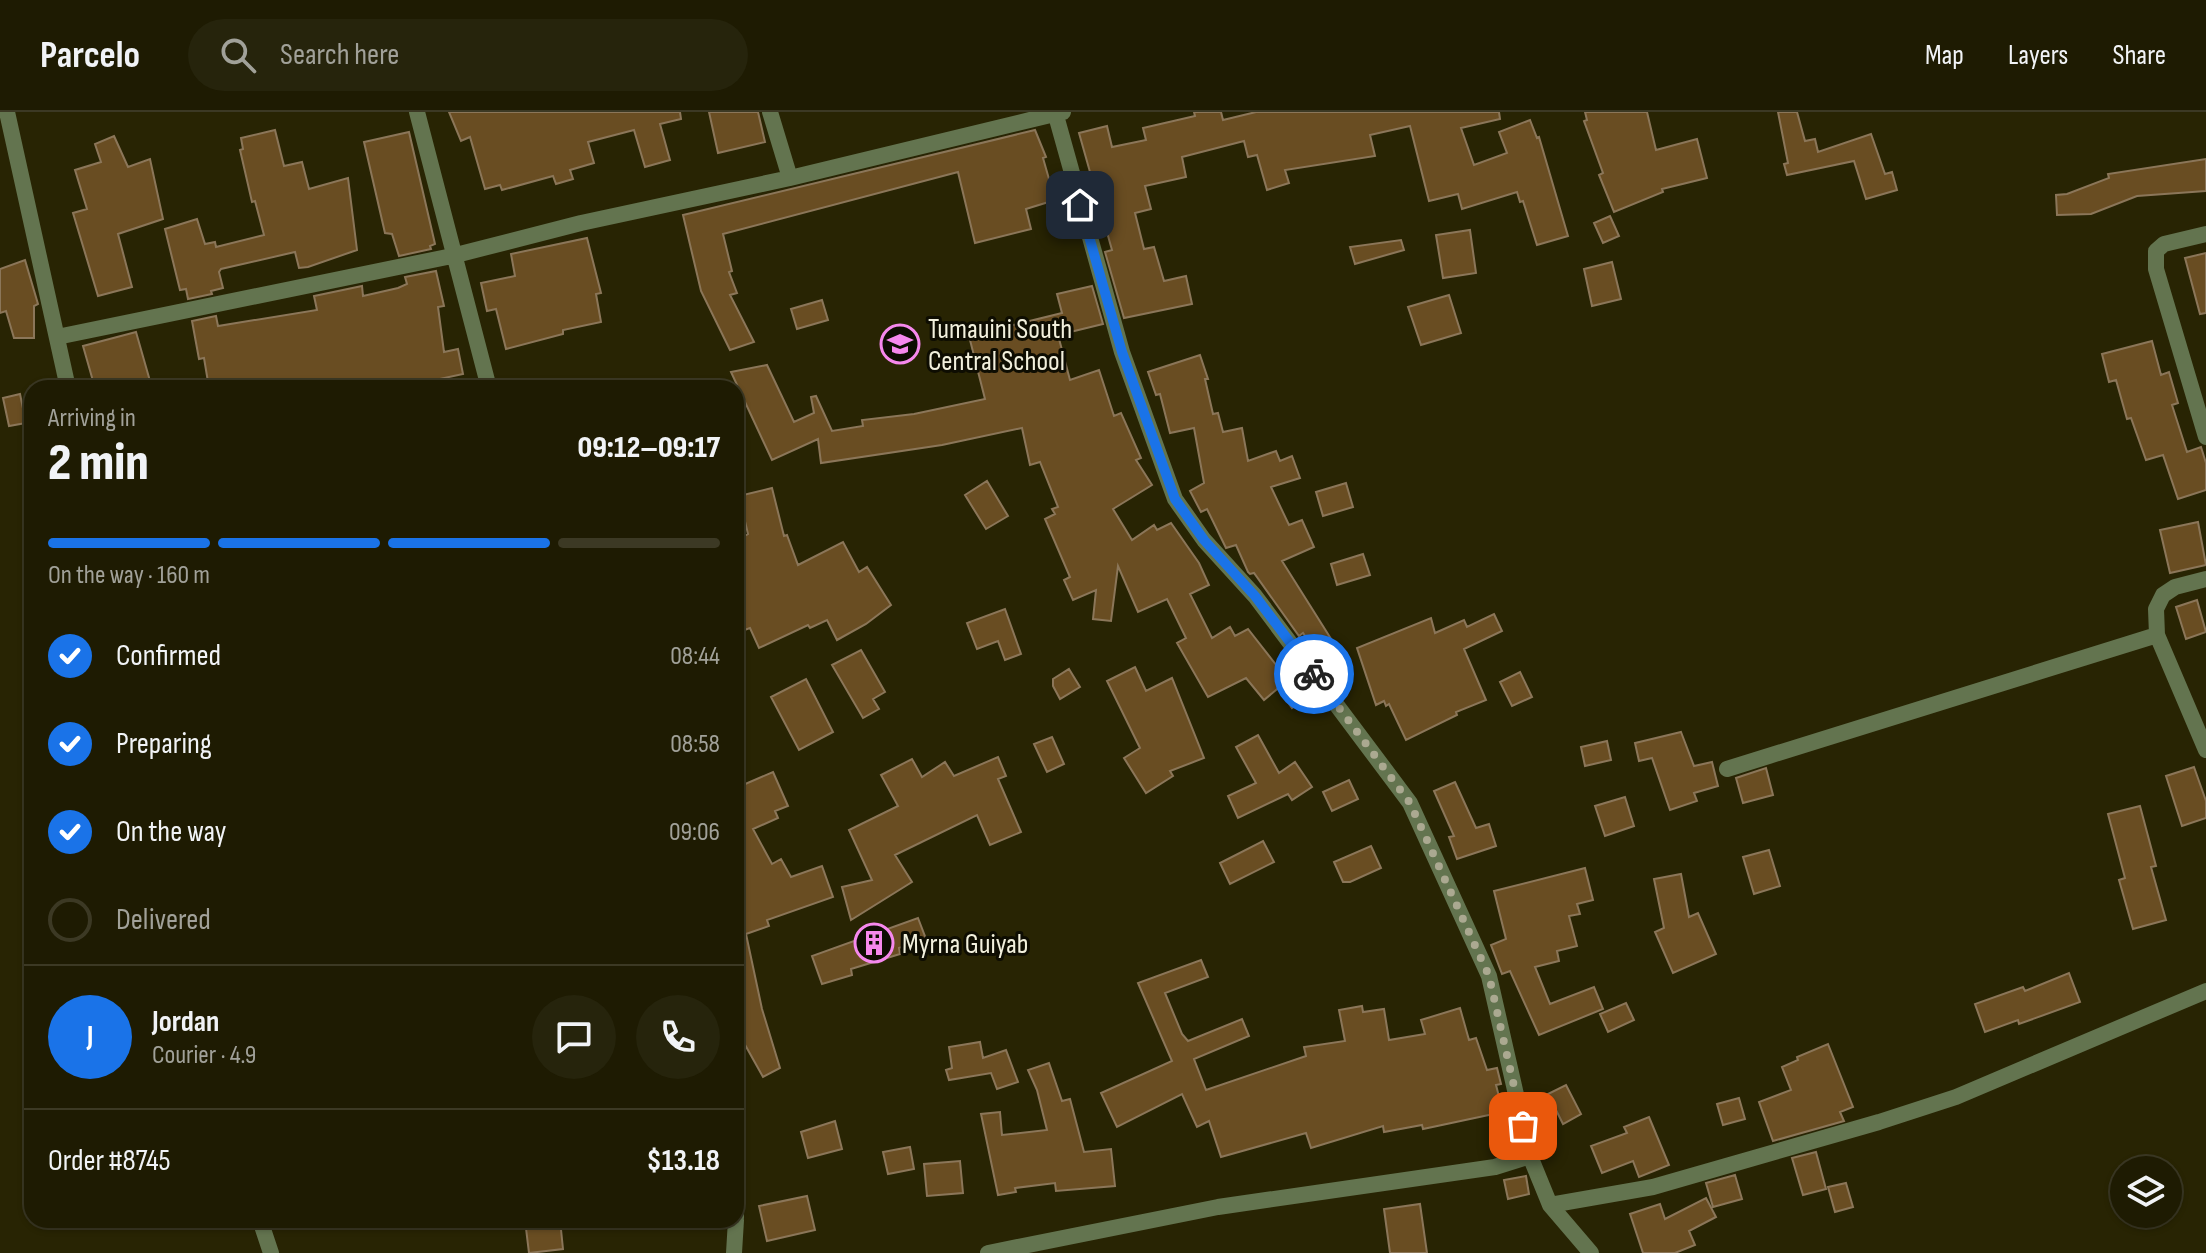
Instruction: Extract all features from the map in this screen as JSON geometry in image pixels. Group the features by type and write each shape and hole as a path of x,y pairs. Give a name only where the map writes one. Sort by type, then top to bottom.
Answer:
{"street":[{"path":"7,112 66,380"},
{"path":"417,112 452,256 487,380"},
{"path":"770,112 790,178"},
{"path":"57,337 452,256 1058,112 1122,352 1175,499 1204,540 1255,596 1410,803 1489,976 1530,1156 1550,1205 1591,1253"},
{"path":"2206,234 2164,244 2155,256 2156,269 2206,437"},
{"path":"2206,579 2175,587 2163,595 2156,609 2157,635 2206,750"},
{"path":"1727,769 2157,635"},
{"path":"1550,1205 1653,1187 1821,1141 1905,1114 1956,1097 2206,991"},
{"path":"988,1253 1218,1207 1495,1167 1530,1156"},
{"path":"263,1228 271,1253"},
{"path":"734,1253 735,1228"}],"building":[{"path":"449,112 680,112 681,119 660,124 670,160 645,167 634,130 588,142 594,163 570,170 573,179 556,184 553,176 502,190 500,185 485,189 470,137 461,141"},
{"path":"709,112 758,112 765,142 718,153"},
{"path":"1194,112 1221,112 1223,120 1256,112 1499,112 1500,119 1461,128 1474,165 1507,153 1499,132 1530,120 1539,137 1568,236 1537,245 1523,201 1520,202 1517,192 1462,209 1458,194 1429,201 1410,126 1370,135 1375,156 1285,170 1289,183 1267,190 1257,155 1248,157 1244,141 1182,157 1186,177 1145,186 1151,209 1135,213 1144,249 1154,247 1164,281 1186,276 1192,304 1124,318 1105,252 1112,250 1079,133 1107,126 1112,147 1146,140 1143,128 1195,116"},
{"path":"1585,112 1647,112 1656,150 1697,139 1707,178 1662,189 1663,192 1614,212 1599,175 1603,173 1584,121 1587,120"},
{"path":"1778,112 1797,112 1805,141 1815,139 1818,152 1871,134 1885,174 1892,172 1897,190 1866,199 1854,161 1787,175 1784,164 1788,163"},
{"path":"275,130 284,166 302,162 309,189 348,178 357,250 308,267 299,268 295,252 221,269 223,288 211,291 212,294 188,299 186,289 180,290 165,229 197,219 205,244 215,242 216,247 264,235 255,201 252,202 240,150 243,149 241,138"},
{"path":"1035,130 1046,157 1043,158 1055,200 1026,209 1031,229 975,243 958,172 723,234 732,271 729,272 737,293 730,295 754,342 730,350 701,291 683,215"},
{"path":"409,132 435,244 430,246 431,249 399,256 392,234 385,233 364,142"},
{"path":"114,136 128,167 150,159 163,219 118,234 132,287 98,296 73,213 87,209 75,170 101,162 95,144"},
{"path":"2206,159 2206,191 2137,196 2091,214 2057,215 2056,195 2067,194 2109,178 2108,174"},
{"path":"1610,216 1619,236 1603,243 1594,223"},
{"path":"1470,230 1476,273 1443,278 1436,235"},
{"path":"587,238 601,293 596,294 601,322 563,330 563,334 506,349 496,309 487,311 481,283 515,276 511,254"},
{"path":"1401,240 1404,250 1355,264 1350,247"},
{"path":"2206,253 2206,313 2200,314 2185,258"},
{"path":"25,260 38,304 34,306 34,338 14,338 6,311 0,313 0,269"},
{"path":"1612,262 1621,299 1592,306 1584,269"},
{"path":"436,271 444,306 438,307 444,352 458,349 463,374 435,380 208,380 204,358 199,359 192,321 216,316 218,326 317,310 314,296 362,286 363,296 407,284 405,277"},
{"path":"1092,286 1103,324 1058,335 1070,380 1099,370 1114,416 1121,413 1141,458 1136,460 1152,485 1113,509 1132,540 1154,525 1157,530 1171,523 1199,563 1209,585 1190,594 1212,638 1230,627 1235,636 1248,629 1288,680 1264,700 1246,678 1208,697 1177,643 1186,638 1167,599 1138,612 1118,566 1111,621 1093,619 1096,590 1073,600 1064,580 1070,577 1045,519 1055,514 1052,509 1058,507 1040,462 1030,465 1022,428 942,445 821,463 818,439 772,460 744,400 744,380 735,380 731,372 767,365 794,422 814,413 811,397 816,396 832,431 863,426 862,420 914,414 985,399 969,336 1062,313 1057,294"},
{"path":"1449,295 1461,333 1421,345 1408,307"},
{"path":"822,300 828,320 797,329 791,309"},
{"path":"136,332 150,380 93,380 83,346"},
{"path":"2152,341 2161,375 2169,372 2178,403 2172,405 2187,452 2201,447 2206,463 2206,490 2178,499 2163,455 2146,460 2131,418 2127,419 2116,380 2109,382 2102,354"},
{"path":"1200,355 1208,379 1205,379 1213,414 1218,413 1223,432 1242,428 1248,461 1276,451 1280,461 1292,456 1300,478 1271,487 1289,525 1302,520 1314,547 1282,561 1333,642 1317,653 1303,633 1299,636 1254,573 1248,572 1236,545 1226,548 1207,509 1201,512 1190,491 1204,483 1194,428 1170,433 1160,394 1156,395 1148,372"},
{"path":"20,394 24,423 9,426 3,398"},
{"path":"987,481 1008,516 986,529 965,495"},
{"path":"1346,483 1353,507 1323,516 1316,492"},
{"path":"772,488 784,536 787,535 798,565 843,542 859,572 867,567 891,605 837,640 827,620 810,628 808,625 759,648 750,628 744,630 744,536 748,534 744,495"},
{"path":"2198,522 2206,565 2170,573 2160,530"},
{"path":"1363,554 1370,575 1337,585 1331,564"},
{"path":"2197,600 2206,632 2186,639 2176,607"},
{"path":"1005,609 1021,654 1005,660 998,641 977,649 967,623"},
{"path":"1494,614 1502,631 1464,649 1486,700 1456,712 1457,715 1406,740 1389,704 1386,706 1384,701 1376,705 1357,648 1431,618 1435,633 1464,620 1467,627"},
{"path":"861,650 885,692 873,699 879,709 863,718 832,665"},
{"path":"1135,667 1146,691 1172,678 1204,758 1170,771 1173,776 1146,793 1124,758 1140,748 1107,681"},
{"path":"1069,669 1080,687 1060,699 1053,679"},
{"path":"1520,672 1532,697 1512,706 1500,682"},
{"path":"806,679 833,732 799,750 771,697"},
{"path":"1294,680 1306,697 1292,708 1280,691"},
{"path":"1681,732 1694,766 1712,762 1718,786 1694,793 1697,801 1670,810 1652,758 1639,761 1635,743"},
{"path":"1258,735 1279,773 1295,762 1312,787 1292,800 1288,794 1238,818 1228,796 1256,783 1236,747"},
{"path":"1052,737 1064,764 1047,772 1034,744"},
{"path":"1607,741 1611,760 1585,766 1581,747"},
{"path":"998,757 1006,776 998,779 1021,832 990,845 977,815 895,855 912,882 851,920 842,887 872,880 849,830 898,806 881,775 912,759 922,777 945,762 954,776"},
{"path":"2194,767 2206,801 2206,818 2182,826 2166,776"},
{"path":"1766,768 1773,795 1743,803 1736,778"},
{"path":"773,772 788,806 775,811 778,818 753,829 772,864 781,859 791,877 822,866 833,897 767,920 769,926 746,934 762,1009 780,1068 763,1077 744,1043 744,785"},
{"path":"1349,780 1358,799 1332,811 1323,792"},
{"path":"1455,782 1476,828 1489,824 1496,846 1457,859 1449,837 1454,836 1434,791"},
{"path":"1625,797 1634,826 1605,836 1595,806"},
{"path":"2140,806 2156,866 2151,867 2166,920 2133,929 2119,880 2125,878 2108,814"},
{"path":"1263,841 1274,862 1230,884 1220,863"},
{"path":"1371,846 1381,868 1350,882 1343,882 1334,862"},
{"path":"1769,850 1780,886 1754,894 1743,857"},
{"path":"1585,868 1593,900 1577,904 1580,914 1569,916 1577,946 1557,951 1559,961 1535,967 1550,1004 1594,987 1603,1009 1539,1035 1510,971 1502,974 1491,945 1506,939 1494,891"},
{"path":"1681,874 1689,917 1698,913 1716,954 1673,973 1655,932 1664,928 1654,879"},
{"path":"918,918 926,939 899,948 900,954 851,969 852,975 822,984 812,956"},
{"path":"1201,960 1208,977 1165,993 1182,1034 1188,1041 1242,1019 1249,1036 1194,1059 1206,1090 1306,1056 1304,1047 1345,1041 1339,1010 1362,1006 1363,1012 1384,1009 1389,1040 1425,1034 1421,1020 1460,1008 1469,1040 1476,1038 1487,1070 1497,1068 1501,1084 1496,1085 1503,1112 1423,1129 1422,1125 1384,1132 1383,1126 1311,1148 1306,1133 1221,1157 1209,1121 1197,1127 1182,1094 1117,1127 1101,1093 1172,1061 1138,983"},
{"path":"2069,973 2080,1002 2019,1024 2018,1020 1985,1032 1975,1004 2023,987 2025,991"},
{"path":"1626,1003 1634,1020 1608,1032 1600,1014"},
{"path":"980,1042 983,1058 1006,1050 1018,1082 997,1089 991,1073 949,1080 946,1070 952,1068 949,1047"},
{"path":"1828,1044 1853,1107 1840,1112 1844,1121 1773,1141 1759,1102 1791,1090 1782,1067"},
{"path":"1049,1063 1062,1101 1070,1099 1084,1152 1111,1149 1115,1186 1056,1191 1055,1183 1015,1188 1016,1192 998,1195 981,1114 1000,1112 1002,1135 1047,1130 1037,1090 1028,1070"},
{"path":"1566,1085 1581,1114 1563,1124 1548,1094"},
{"path":"1739,1098 1745,1119 1723,1125 1717,1104"},
{"path":"1649,1117 1669,1165 1639,1177 1633,1161 1602,1173 1591,1146 1627,1133 1624,1127"},
{"path":"835,1121 842,1149 808,1158 801,1132"},
{"path":"910,1147 914,1169 888,1174 883,1152"},
{"path":"1816,1152 1826,1189 1803,1195 1792,1158"},
{"path":"960,1161 963,1193 927,1196 924,1164"},
{"path":"1735,1175 1742,1199 1713,1207 1706,1183"},
{"path":"1526,1176 1529,1194 1508,1199 1504,1180"},
{"path":"1846,1183 1853,1207 1835,1212 1828,1187"},
{"path":"807,1196 815,1230 767,1241 759,1206"},
{"path":"1706,1198 1716,1217 1689,1231 1695,1245 1675,1253 1643,1253 1630,1214 1660,1204 1665,1219"},
{"path":"1420,1204 1427,1253 1390,1253 1384,1209"},
{"path":"526,1228 561,1228 563,1249 529,1253"}],"way so far":[{"path":"1314,674 1410,803 1489,976 1523,1126"}],"place":[{"name":"Tumauini South Central School","path":"900,344"},
{"name":"Myrna Guiyab","path":"874,943"}],"route":[{"path":"1080,205 1122,352 1175,499 1204,540 1255,596 1314,674"}]}
